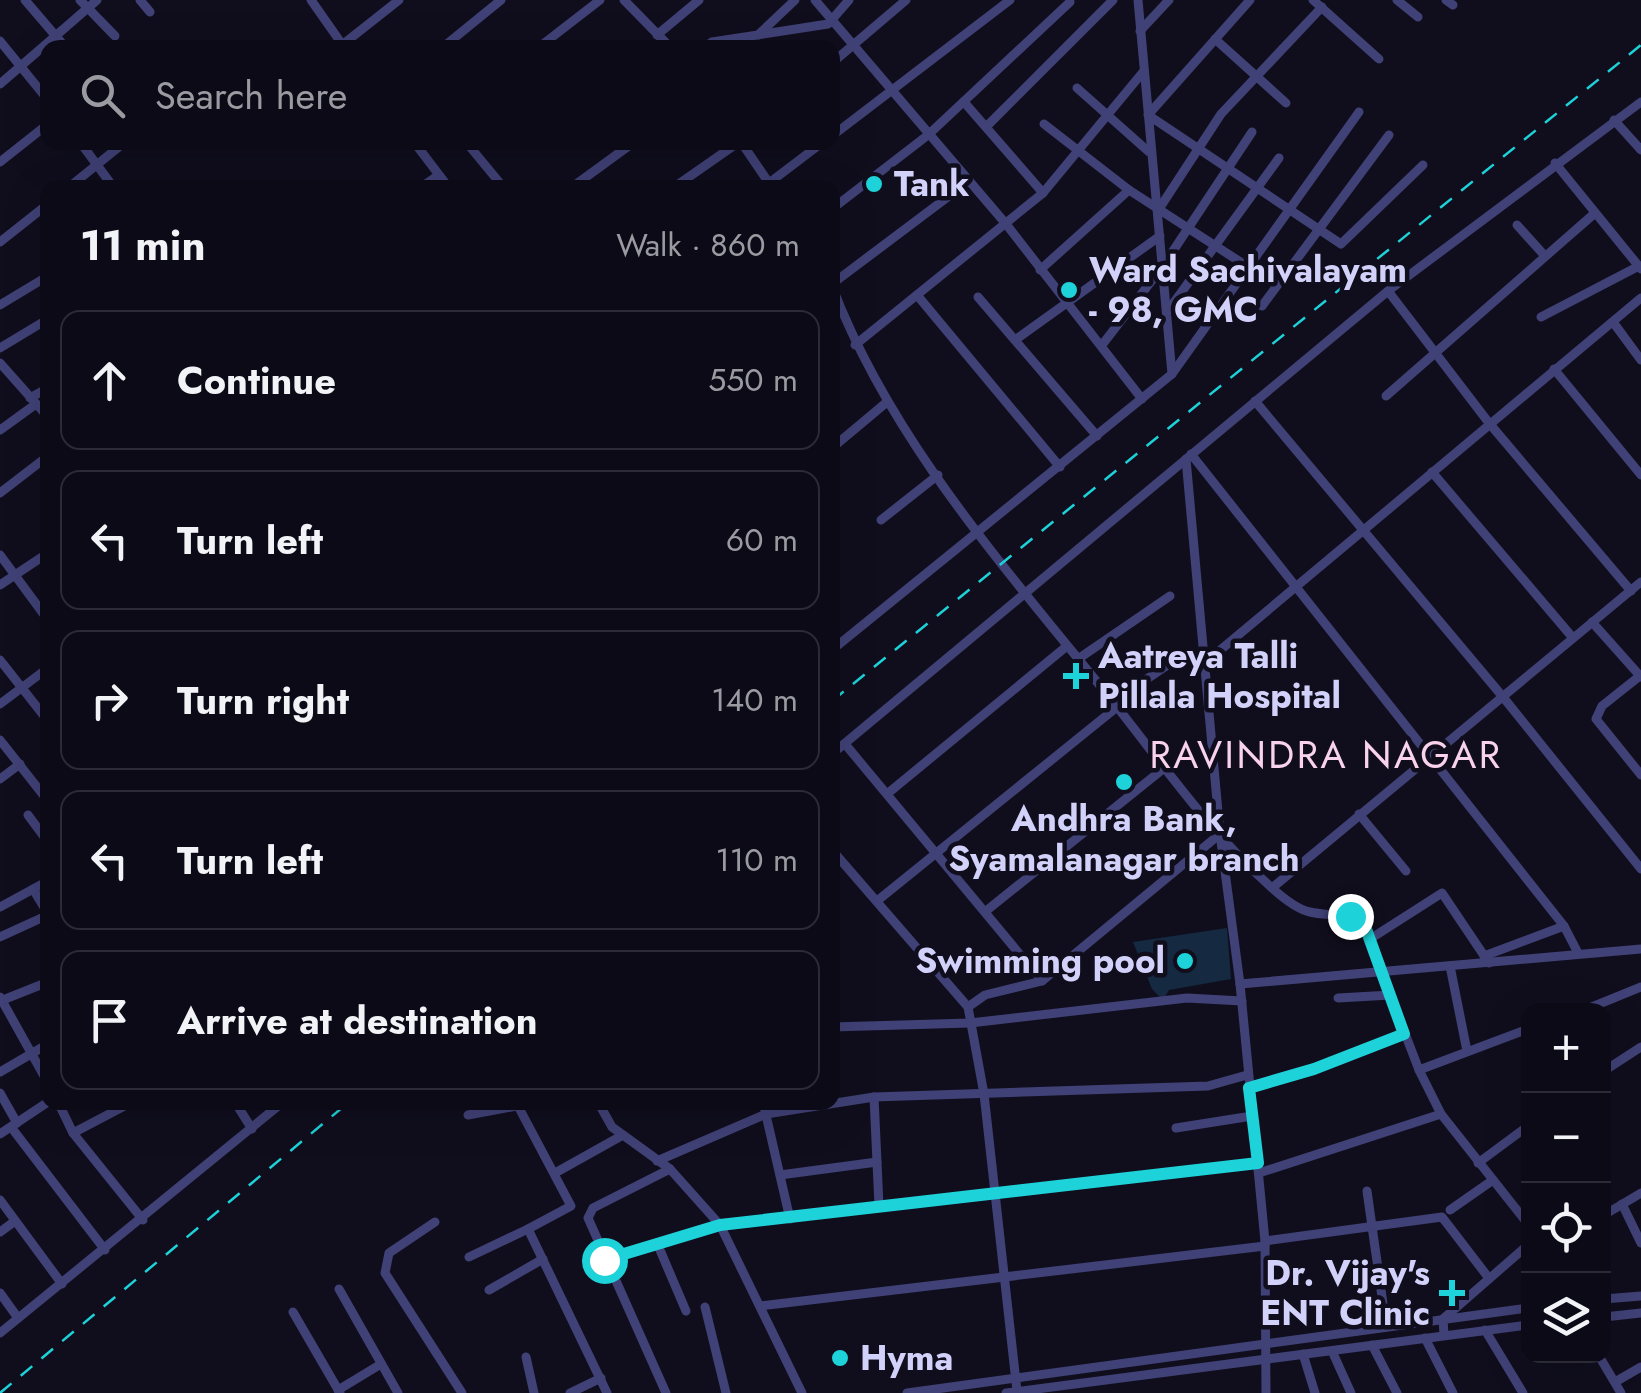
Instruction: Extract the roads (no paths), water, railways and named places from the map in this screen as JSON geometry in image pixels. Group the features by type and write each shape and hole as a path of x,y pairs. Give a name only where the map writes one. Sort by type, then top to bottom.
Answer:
{"street":[{"path":"25,0 60,40"},
{"path":"50,40 84,4 97,0"},
{"path":"140,0 150,12"},
{"path":"312,0 339,40"},
{"path":"350,40 399,0"},
{"path":"452,40 502,0"},
{"path":"548,40 600,0"},
{"path":"624,0 662,40"},
{"path":"657,35 699,0"},
{"path":"758,35 796,0"},
{"path":"815,0 1006,224 1142,399"},
{"path":"737,40 835,20 849,0"},
{"path":"840,57 906,0"},
{"path":"840,130 893,90 989,5 1010,0"},
{"path":"987,126 1113,0"},
{"path":"1138,0 1172,374"},
{"path":"1140,31 1169,0"},
{"path":"1148,116 1250,0"},
{"path":"1397,0 1418,18"},
{"path":"840,203 928,135 1070,2"},
{"path":"84,4 114,36"},
{"path":"1159,209 1194,149 1317,4 1380,59"},
{"path":"1215,39 1286,104"},
{"path":"0,41 40,90"},
{"path":"0,84 40,49"},
{"path":"855,345 1043,193 1142,72"},
{"path":"1077,88 1149,152"},
{"path":"964,102 1043,193"},
{"path":"840,747 1388,292 1641,102"},
{"path":"840,644 1172,374 1286,209 1359,112"},
{"path":"1148,116 1340,244 1423,165"},
{"path":"1614,120 1641,150"},
{"path":"1044,124 1076,153 1276,284"},
{"path":"0,162 40,130"},
{"path":"1102,346 1163,266 1186,224 1252,132"},
{"path":"1262,306 1389,135"},
{"path":"86,150 108,180"},
{"path":"78,180 115,150"},
{"path":"420,150 442,180"},
{"path":"473,150 497,180"},
{"path":"582,180 623,150"},
{"path":"684,180 728,150"},
{"path":"746,150 767,180"},
{"path":"778,180 814,150"},
{"path":"1167,312 1279,158"},
{"path":"1541,317 1640,268 1554,164"},
{"path":"432,180 439,175"},
{"path":"840,279 969,182"},
{"path":"1040,270 1130,190"},
{"path":"0,242 40,210"},
{"path":"1386,396 1595,213"},
{"path":"1517,225 1545,256"},
{"path":"1015,340 1160,236"},
{"path":"0,305 40,281"},
{"path":"1388,292 1490,423 1630,591"},
{"path":"917,296 1060,467"},
{"path":"978,297 1097,436"},
{"path":"1206,662 1641,298"},
{"path":"840,306 855,345 887,402 938,475 1024,592 1163,768 1272,888 1309,912 1350,916 1370,939 1418,1070 1441,1114 1521,1214"},
{"path":"1612,322 1641,360"},
{"path":"0,348 40,325"},
{"path":"1,365 40,408"},
{"path":"1554,370 1641,475"},
{"path":"0,430 40,395"},
{"path":"1255,401 1504,697 1641,869"},
{"path":"840,441 887,402"},
{"path":"1189,457 1297,583 1564,926 1578,954"},
{"path":"1189,457 1220,834 1242,1001 1265,1243 1266,1393"},
{"path":"0,493 40,462"},
{"path":"1432,472 1573,638"},
{"path":"882,520 938,475"},
{"path":"0,555 40,609"},
{"path":"0,585 40,558"},
{"path":"1272,888 1641,582"},
{"path":"1078,659 1170,596"},
{"path":"1592,622 1641,676 1602,706 1596,719 1641,776"},
{"path":"888,794 1067,646"},
{"path":"0,660 40,711"},
{"path":"877,902 1115,704 1169,664"},
{"path":"0,704 40,674"},
{"path":"0,740 40,790"},
{"path":"844,744 1042,980"},
{"path":"0,779 20,764"},
{"path":"986,911 1163,768"},
{"path":"1359,814 1406,872"},
{"path":"28,815 40,831"},
{"path":"968,1007 985,996 1042,980 1220,834"},
{"path":"840,859 968,1007 984,1094 1006,1274 1016,1378 1012,1392 1521,1326"},
{"path":"0,907 40,885"},
{"path":"33,888 40,900"},
{"path":"1370,939 1442,892 1486,959"},
{"path":"0,937 40,918"},
{"path":"1486,959 1564,926"},
{"path":"1240,984 1450,966 1486,959 1641,949"},
{"path":"1450,966 1467,1051"},
{"path":"40,985 1,1000 40,1069"},
{"path":"1600,1003 1641,987"},
{"path":"1338,998 1390,995"},
{"path":"840,1026 970,1023 1187,998 1242,1001"},
{"path":"1418,1070 1521,1032"},
{"path":"1249,1088 1314,1069 1404,1034"},
{"path":"0,1072 40,1048"},
{"path":"1611,1067 1639,1052"},
{"path":"840,1100 1208,1086 1247,1075"},
{"path":"0,1093 14,1125 105,1250"},
{"path":"874,1097 879,1206"},
{"path":"0,1134 40,1107"},
{"path":"62,1110 72,1133 143,1220"},
{"path":"72,1133 117,1110"},
{"path":"240,1110 252,1129"},
{"path":"0,1333 275,1110"},
{"path":"468,1115 496,1110"},
{"path":"469,1257 571,1206 520,1110"},
{"path":"603,1110 612,1126 670,1169 720,1225 802,1393"},
{"path":"657,1161 760,1110"},
{"path":"764,1110 790,1219"},
{"path":"604,1260 720,1225 996,1191 1258,1168 1441,1114"},
{"path":"1176,1128 1252,1116"},
{"path":"1478,1162 1521,1131"},
{"path":"554,1173 623,1135"},
{"path":"780,1175 877,1162"},
{"path":"666,1393 604,1260 588,1213 670,1169"},
{"path":"1450,1210 1492,1180"},
{"path":"1367,1191 1386,1325"},
{"path":"1611,1211 1641,1193"},
{"path":"0,1200 62,1284"},
{"path":"1622,1204 1640,1238"},
{"path":"1517,1209 1521,1206"},
{"path":"760,1306 1265,1243 1442,1216 1488,1277"},
{"path":"0,1232 15,1221"},
{"path":"436,1222 389,1253 385,1273 462,1393"},
{"path":"528,1229 607,1393"},
{"path":"657,1242 686,1311"},
{"path":"1443,1320 1521,1251"},
{"path":"489,1290 543,1259"},
{"path":"338,1289 398,1393"},
{"path":"0,1293 18,1318"},
{"path":"1611,1298 1641,1296"},
{"path":"706,1306 726,1393"},
{"path":"908,1393 1521,1309"},
{"path":"293,1312 339,1391 382,1364"},
{"path":"1611,1316 1641,1313"},
{"path":"1443,1320 1444,1335"},
{"path":"1485,1330 1523,1393"},
{"path":"1425,1338 1453,1393"},
{"path":"1372,1345 1397,1393"},
{"path":"1332,1351 1350,1393"},
{"path":"1303,1354 1315,1393"},
{"path":"526,1356 534,1393"},
{"path":"1604,1363 1621,1393"},
{"path":"1615,1382 1641,1367"},
{"path":"570,1393 601,1378"}],"water":[{"name":"Swimming pool","path":"1227,928 1231,979 1169,990 1163,1000 1152,989 1133,942"}],"railway":[{"path":"840,695 1641,45"},
{"path":"0,1393 339,1110"}],"place":[{"name":"Tank","path":"874,184"},
{"name":"Ward Sachivalayam - 98, GMC","path":"1069,290"},
{"name":"Aatreya Talli Pillala Hospital","path":"1076,676"},
{"name":"Andhra Bank, Syamalanagar branch","path":"1124,782"},
{"name":"Swimming pool","path":"1185,961"},
{"name":"Dr. Vijay's ENT Clinic","path":"1452,1293"},
{"name":"Hyma","path":"840,1358"}],"district":[{"name":"RAVINDRA NAGAR","path":"1326,755"}]}
